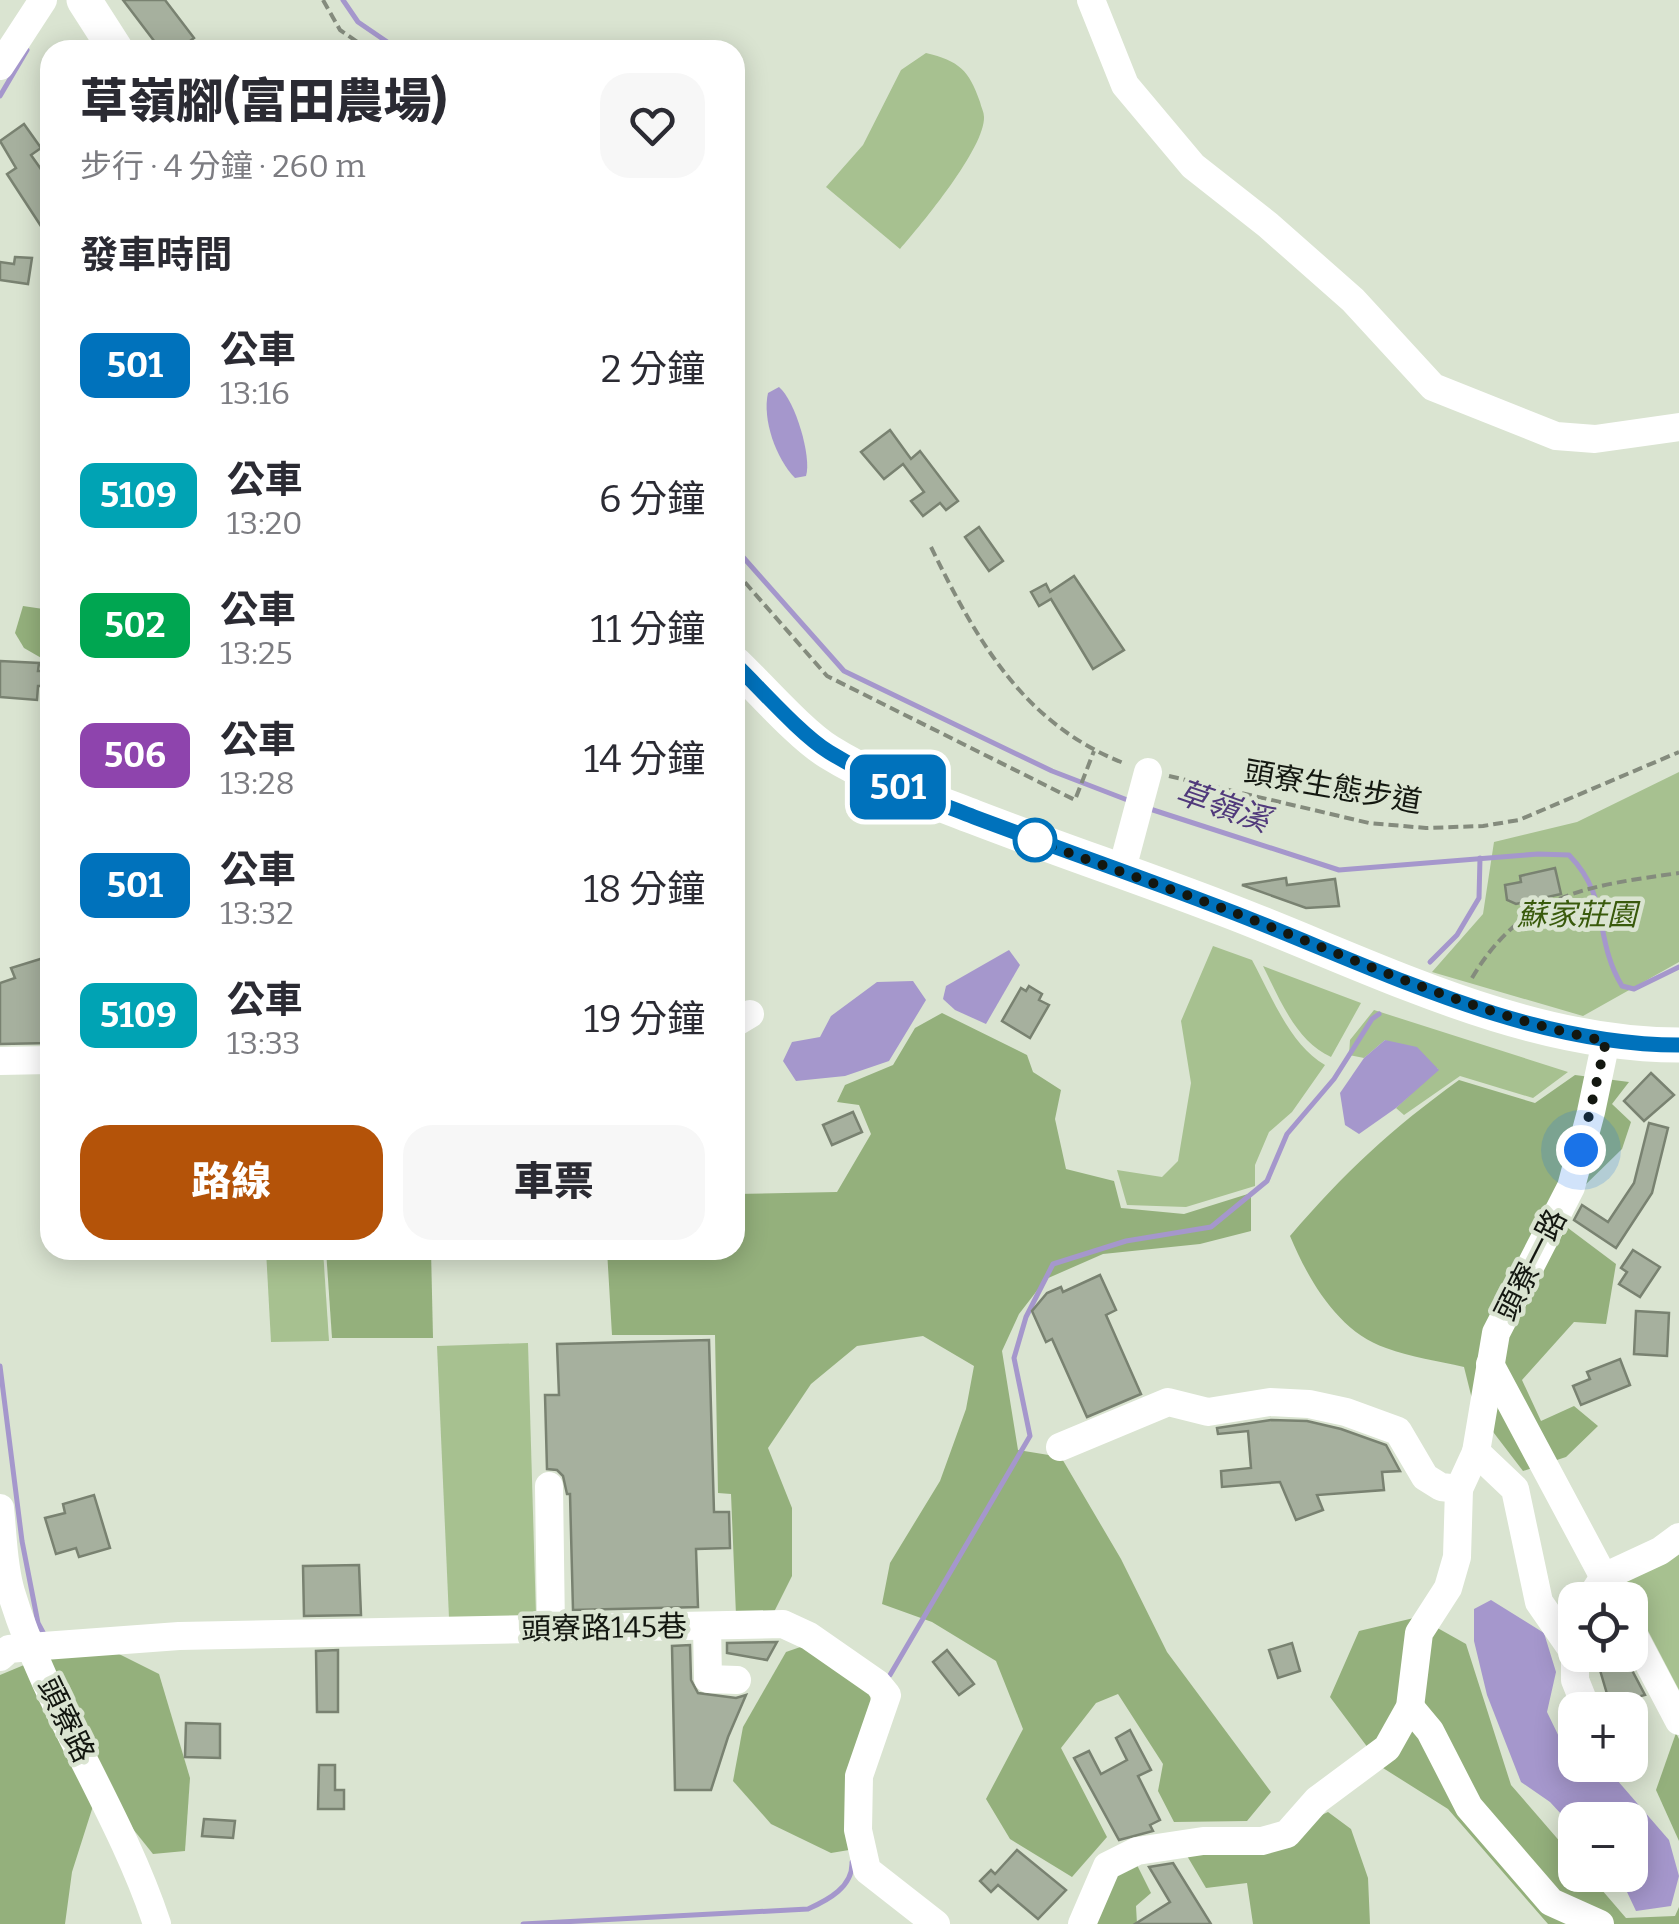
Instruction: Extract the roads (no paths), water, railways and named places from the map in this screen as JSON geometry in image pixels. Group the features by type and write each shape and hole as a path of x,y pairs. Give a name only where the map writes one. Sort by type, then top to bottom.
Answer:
{"main road":[{"path":"84,0 110,40"},
{"path":"745,674 825,750 884,782 1544,1029 1606,1041 1679,1045"}],"street":[{"path":"0,66 43,0"},
{"path":"1091,0 1125,85 1194,166 1353,300 1433,387 1556,436 1594,439 1679,427"},
{"path":"1121,873 1148,772"},
{"name":"頭寮一路","path":"1082,1924 1107,1866 1137,1851 1204,1842 1262,1841 1287,1834 1317,1800 1387,1748 1410,1707 1419,1634 1448,1588 1457,1557 1459,1488 1476,1452 1496,1333 1570,1187 1606,1041"},
{"path":"0,1061 40,1060"},
{"path":"1490,1364 1598,1582"},
{"path":"1060,1447 1168,1402 1208,1412 1270,1402 1309,1404 1346,1412 1398,1431 1425,1477 1441,1487 1459,1488"},
{"path":"1476,1452 1515,1489 1538,1602 1558,1630"},
{"path":"548,1486 551,1629"},
{"name":"頭寮路","path":"0,1508 10,1588 30,1647 139,1869 158,1924"},
{"path":"1617,1582 1679,1537"},
{"name":"頭寮路145巷","path":"0,1657 9,1650 30,1647 179,1636 783,1624 810,1636 878,1684 887,1695 860,1776 858,1830 867,1870 936,1924"},
{"path":"706,1626 708,1679 738,1680"},
{"path":"1648,1662 1679,1721"},
{"path":"1410,1707 1430,1732 1469,1807 1551,1902 1600,1924"}],"waterway":[{"name":"草嶺溪","path":"343,0 358,22 384,40"},
{"path":"0,96 27,50"},
{"name":"草嶺溪","path":"745,559 844,671 1052,771 1130,801"},
{"name":"草嶺溪","path":"1150,809 1339,870 1538,854 1569,855 1591,887 1607,951 1622,986 1634,989 1679,967"},
{"path":"1430,962 1457,935 1479,898 1480,858"},
{"path":"890,1675 1030,1436 1014,1358 1026,1317 1053,1264 1126,1241 1211,1227 1267,1181 1287,1134 1334,1079 1379,1014"},
{"path":"0,1366 22,1541 38,1623 46,1638"},
{"path":"523,1924 808,1909 844,1885 852,1862"}],"park label":[{"name":"蘇家莊園","path":"1577,915"}]}
